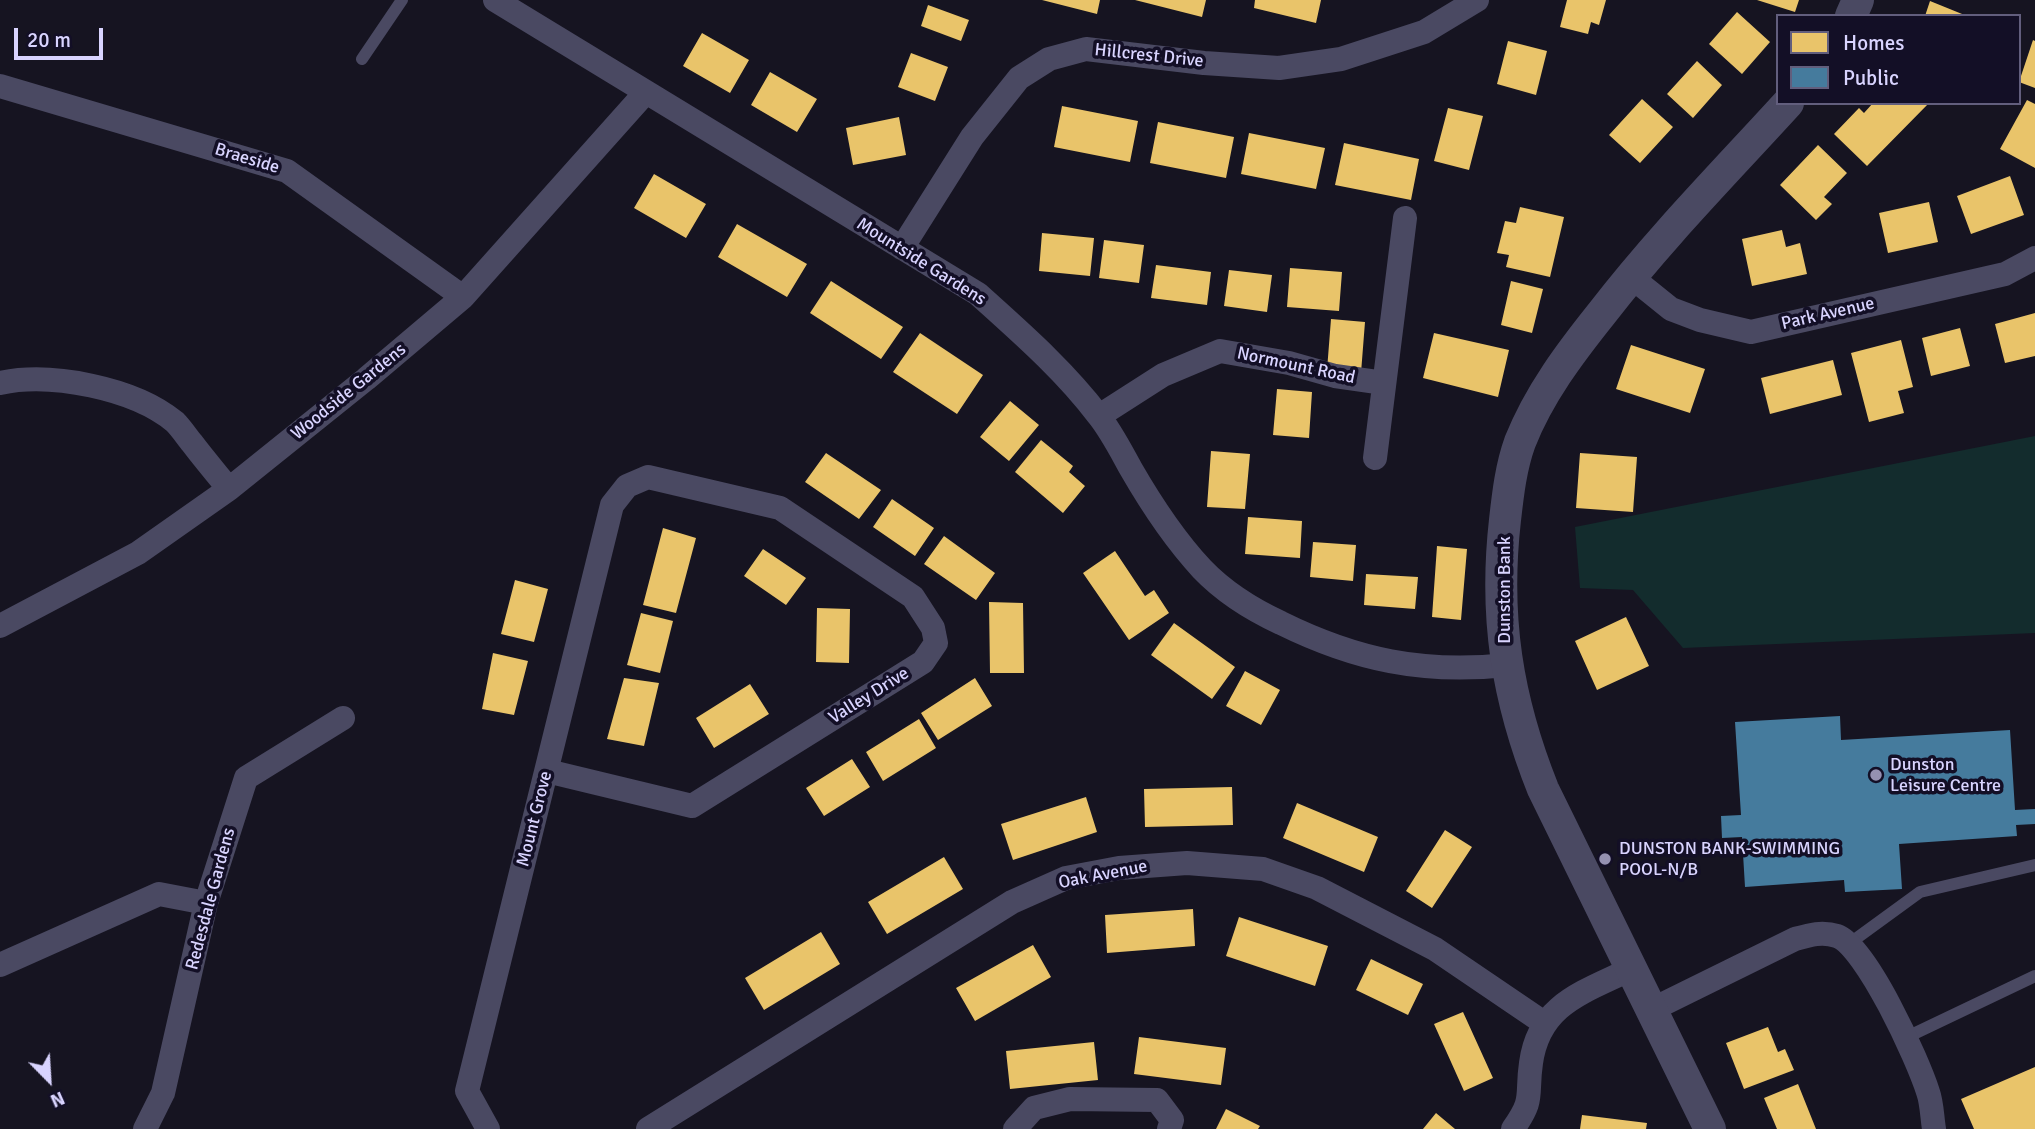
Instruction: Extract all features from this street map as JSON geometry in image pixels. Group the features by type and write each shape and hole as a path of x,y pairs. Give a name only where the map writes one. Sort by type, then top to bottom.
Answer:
{"street":[{"name":"Mountside Gardens","path":"495,0 978,294 1038,348 1099,416 1148,498 1203,569 1260,613 1314,640 1353,654 1397,664 1469,668 1507,665"},
{"name":"Hillcrest Drive","path":"902,248 972,137 1019,78 1049,59 1086,49 1204,63 1279,68 1342,59 1424,32 1477,0"},
{"name":"Braeside","path":"0,86 286,171 463,297"},
{"name":"Woodside Gardens","path":"0,626 138,553 229,489 463,297 646,92"},
{"name":"Dunston Bank","path":"1710,1129 1543,789 1527,749 1514,707 1507,665 1502,608 1502,548 1510,479 1520,443 1536,407 1556,375 1630,276 1786,105"},
{"path":"1375,458 1405,218"},
{"name":"Park Avenue","path":"1630,276 1671,309 1700,320 1751,332 2005,274 2035,258"},
{"name":"Normount Road","path":"1099,416 1163,375 1220,351 1289,363 1335,376 1384,383"},
{"path":"0,383 14,380 63,381 112,391 145,404 175,423 229,489"},
{"name":"Valley Drive","path":"547,771 692,806 923,662 936,643 933,628 913,597 780,508 648,477 627,486 611,505"},
{"name":"Mount Grove","path":"488,1129 467,1091 611,505"},
{"name":"Redesdale Gardens","path":"145,1129 163,1093 206,903 246,778 343,718"},
{"name":"Oak Avenue","path":"648,1129 1012,902 1066,878 1119,868 1186,863 1263,869 1317,888 1435,949 1544,1023"},
{"path":"0,965 159,894 206,903"},
{"path":"1653,1009 1795,939 1819,933 1836,936 1850,943 1861,956 1905,1038 1929,1094 1934,1129"},
{"path":"1513,1129 1528,1109 1534,1045 1544,1023 1570,999 1633,968"},
{"path":"1015,1129 1034,1108 1070,1099 1157,1100 1172,1120 1169,1129"}],"lane":[{"path":"362,59 402,0"},
{"path":"1850,943 1920,892 2035,865"},
{"path":"1905,1038 2035,976"}],"green space":[{"path":"2035,436 2035,633 1683,648 1633,590 1580,588 1575,527"}],"building: Homes":[{"path":"1042,0 1100,0 1097,14"},
{"path":"1135,0 1206,0 1202,17"},
{"path":"1255,0 1321,0 1316,23 1254,8"},
{"path":"1567,0 1606,0 1599,25 1591,22 1588,34 1560,27"},
{"path":"1757,0 1799,0 1795,12"},
{"path":"1930,1 1962,14 1926,14"},
{"path":"928,5 969,20 961,41 921,26"},
{"path":"1737,12 1770,42 1742,74 1709,44"},
{"path":"702,33 749,60 730,93 683,66"},
{"path":"2033,40 2035,88 2021,83"},
{"path":"1508,41 1547,51 1536,95 1497,84"},
{"path":"911,53 948,67 935,101 898,87"},
{"path":"1697,61 1722,85 1693,118 1667,94"},
{"path":"770,72 817,99 797,132 751,105"},
{"path":"1642,99 1673,127 1640,163 1609,135"},
{"path":"2027,100 2035,104 2035,168 2000,149"},
{"path":"1871,105 1927,105 1867,166 1834,134 1859,108 1864,113"},
{"path":"1062,106 1138,121 1130,162 1054,147"},
{"path":"1448,108 1483,116 1469,170 1434,161"},
{"path":"899,117 906,155 853,165 846,128"},
{"path":"1158,122 1234,137 1226,178 1150,163"},
{"path":"1249,133 1325,148 1316,189 1241,174"},
{"path":"1344,143 1419,159 1411,200 1335,185"},
{"path":"1818,145 1847,173 1824,197 1832,204 1816,220 1780,185"},
{"path":"654,174 706,204 686,238 634,208"},
{"path":"2010,176 2024,215 1971,234 1957,196"},
{"path":"1929,202 1938,242 1888,253 1879,213"},
{"path":"1520,207 1564,217 1550,277 1506,267 1509,255 1497,253 1505,221 1516,223"},
{"path":"737,224 807,264 787,297 718,257"},
{"path":"1782,230 1786,247 1800,243 1807,274 1752,286 1742,239"},
{"path":"1042,233 1094,238 1090,276 1039,271"},
{"path":"1104,240 1144,245 1139,283 1099,278"},
{"path":"1156,265 1211,272 1207,305 1151,298"},
{"path":"1290,268 1342,272 1339,311 1287,307"},
{"path":"1229,270 1272,275 1267,312 1224,306"},
{"path":"831,281 903,327 881,359 810,313"},
{"path":"1511,281 1543,289 1532,333 1501,325"},
{"path":"2035,313 2035,356 2005,363 1995,324"},
{"path":"1331,319 1365,322 1361,373 1327,370"},
{"path":"1960,328 1970,366 1931,376 1922,338"},
{"path":"920,333 983,375 957,414 893,372"},
{"path":"1434,333 1509,350 1498,397 1423,378"},
{"path":"1901,340 1913,387 1898,391 1904,413 1869,422 1851,353"},
{"path":"1631,345 1705,369 1690,413 1616,389"},
{"path":"1833,360 1842,395 1770,414 1761,378"},
{"path":"1277,389 1312,392 1309,438 1273,435"},
{"path":"1010,401 1039,425 1009,461 980,437"},
{"path":"1041,440 1073,466 1069,472 1085,486 1063,513 1015,472"},
{"path":"1211,451 1250,454 1245,509 1207,507"},
{"path":"826,453 881,490 859,519 805,482"},
{"path":"1580,453 1637,457 1633,512 1576,508"},
{"path":"892,499 934,528 915,556 873,527"},
{"path":"1248,517 1302,521 1300,558 1245,554"},
{"path":"663,528 696,538 676,613 643,605"},
{"path":"944,536 995,573 976,600 924,564"},
{"path":"1313,542 1356,545 1353,581 1310,577"},
{"path":"1437,546 1467,549 1461,620 1432,617"},
{"path":"763,549 806,578 786,605 744,576"},
{"path":"1115,551 1145,596 1154,590 1169,613 1129,640 1083,573"},
{"path":"1366,574 1418,577 1415,609 1364,605"},
{"path":"515,580 548,589 534,642 501,634"},
{"path":"989,602 1023,603 1024,673 990,673"},
{"path":"817,608 850,609 849,663 816,662"},
{"path":"641,613 673,621 660,673 627,665"},
{"path":"1626,617 1649,666 1597,690 1575,641"},
{"path":"1174,623 1235,667 1212,699 1151,655"},
{"path":"493,653 528,661 514,715 482,709"},
{"path":"1245,671 1280,690 1261,725 1226,706"},
{"path":"624,678 659,683 644,746 607,739"},
{"path":"975,678 992,706 938,740 921,713"},
{"path":"750,684 769,714 714,748 696,718"},
{"path":"919,719 936,748 883,781 866,752"},
{"path":"852,759 870,787 824,816 806,788"},
{"path":"1232,787 1233,825 1145,827 1144,789"},
{"path":"1086,797 1097,832 1013,860 1001,824"},
{"path":"1297,803 1378,837 1364,872 1283,838"},
{"path":"1445,830 1472,847 1432,908 1406,891"},
{"path":"944,857 963,889 887,934 868,902"},
{"path":"1193,909 1195,946 1107,953 1105,915"},
{"path":"1239,917 1328,946 1315,986 1226,956"},
{"path":"821,932 840,964 764,1010 745,978"},
{"path":"1033,945 1051,977 975,1021 956,988"},
{"path":"1371,959 1423,984 1408,1015 1356,990"},
{"path":"1463,1012 1493,1078 1464,1091 1434,1024"},
{"path":"1768,1027 1778,1052 1785,1049 1794,1070 1744,1089 1726,1043"},
{"path":"1139,1037 1226,1048 1221,1085 1134,1074"},
{"path":"1094,1042 1098,1080 1010,1089 1006,1051"},
{"path":"2035,1067 2035,1129 1974,1129 1961,1099"},
{"path":"1798,1084 1816,1129 1777,1129 1764,1098"},
{"path":"1226,1109 1260,1126 1258,1129 1216,1129"},
{"path":"1436,1113 1455,1129 1423,1129"},
{"path":"1582,1115 1647,1123 1646,1129 1580,1129"}],"building: Public":[{"name":"Dunston Leisure Centre","path":"1840,716 1841,740 2010,730 2015,810 2035,809 2035,824 2016,825 2017,836 1899,844 1902,889 1845,892 1844,880 1745,887 1742,837 1722,838 1721,816 1741,815 1735,722"}],"place":[{"name":"Dunston Leisure Centre","path":"1876,775"},
{"name":"DUNSTON BANK-SWIMMING POOL-N/B","path":"1605,859"}]}
